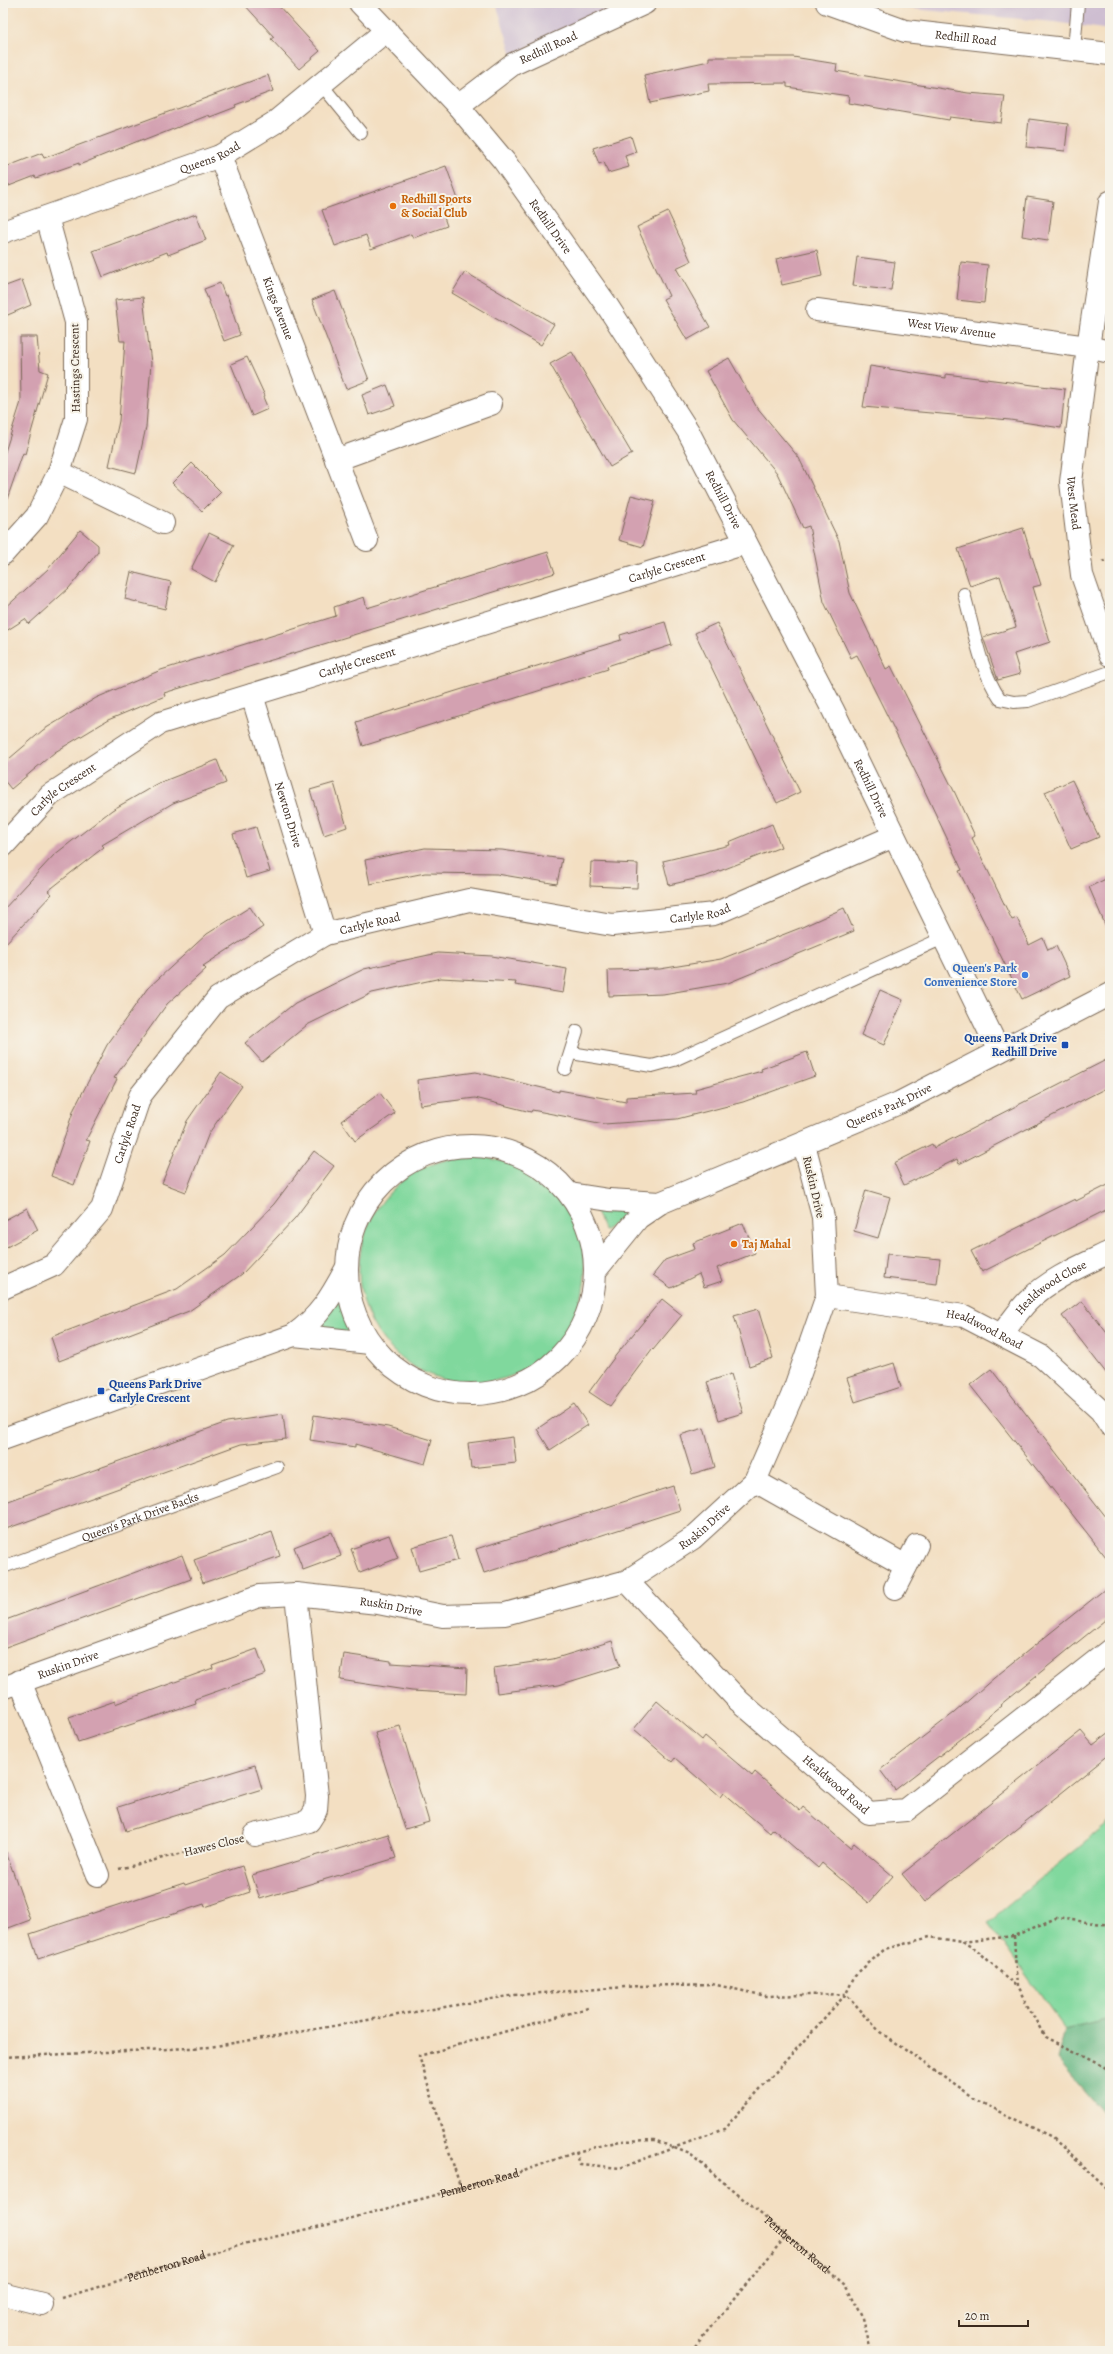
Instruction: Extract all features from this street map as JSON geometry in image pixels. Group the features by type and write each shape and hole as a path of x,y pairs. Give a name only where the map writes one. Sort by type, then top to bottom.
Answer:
{"street":[{"name":"Redhill Drive","path":"360,3 458,106 504,161 608,307 688,431 833,710 999,1052"},
{"name":"Redhill Road","path":"458,106 513,64 645,3"},
{"name":"Redhill Road","path":"827,3 905,31 1110,54"},
{"name":"Queens Road","path":"3,232 220,156 274,124 387,30"},
{"name":"Kings Avenue","path":"220,156 366,540"},
{"name":"West Mead","path":"1110,202 1088,347 1071,482 1082,575 1110,655"},
{"name":"Hastings Crescent","path":"3,554 37,516 58,472 76,419 76,322 47,217"},
{"name":"West View Avenue","path":"817,310 1088,347"},
{"path":"1088,347 1110,352"},
{"path":"336,460 491,404"},
{"path":"58,472 163,524"},
{"name":"Carlyle Crescent","path":"3,846 50,795 160,723 746,543"},
{"name":"Newton Drive","path":"252,695 325,934"},
{"name":"Carlyle Road","path":"3,1288 54,1265 102,1209 140,1096 218,998 325,934 469,900 612,925 714,914 894,836"},
{"name":"Queen's Park Drive","path":"596,1270 633,1223 660,1203 899,1103 1110,994"},
{"name":"Ruskin Drive","path":"11,1684 218,1609 259,1596 296,1594 378,1603 443,1616 505,1614 627,1581 693,1538 755,1481 792,1396 827,1296 823,1217 804,1144"},
{"path":"3,1439 294,1335 312,1322 330,1300 346,1269 353,1229 372,1194 401,1167 438,1150 477,1145 516,1154 551,1174 570,1194 584,1217 593,1243 596,1270 593,1298 584,1324 569,1347 550,1366 527,1382 501,1391 474,1395 434,1389 398,1371 370,1343 352,1308 346,1269"},
{"name":"Queen's Park Drive","path":"570,1194 609,1200 660,1203"},
{"name":"Healdwood Close","path":"1001,1335 1028,1302 1043,1288 1059,1276 1110,1252"},
{"name":"Healdwood Road","path":"827,1296 964,1316 1041,1356 1101,1411 1110,1425"},
{"path":"294,1335 370,1343"},
{"path":"755,1481 906,1566"},
{"path":"895,1588 917,1545"},
{"name":"Healdwood Road","path":"627,1581 739,1701 869,1813 906,1810 1110,1650"},
{"name":"Hawes Close","path":"255,1835 309,1821 316,1810 317,1796 296,1594"},
{"path":"11,1684 98,1875"},
{"path":"3,2294 42,2304"}],"lane":[{"path":"1074,50 1078,3"},
{"path":"321,84 361,133"},
{"path":"964,594 984,665 991,685 1000,699 1014,702 1028,701 1110,672"},
{"path":"571,1052 652,1066 674,1060 943,938"},
{"path":"565,1069 577,1031"},
{"name":"Queen's Park Drive Backs","path":"3,1567 277,1468"}],"path":[{"name":"Hawes Close","path":"98,1875 255,1835"},
{"path":"576,2152 580,2164 620,2168 724,2129 846,1994 855,1975 885,1949 930,1937 961,1942 1014,1936 1056,1918 1110,1925"},
{"path":"1014,1936 1017,1987"},
{"path":"961,1942 976,1949 1017,1987 1045,2037 1110,2070"},
{"path":"3,2057 210,2047 515,1995 616,1988 712,1984 766,1996 846,1994 880,2032 976,2100 1053,2136 1110,2191"},
{"path":"461,2189 419,2056 588,2008"},
{"name":"Pemberton Road","path":"42,2304 226,2248 330,2224 461,2189 524,2171 576,2152 620,2141 654,2140 690,2154 845,2284 862,2316 871,2351"},
{"path":"690,2351 787,2235"},
{"path":"1105,2351 1110,2346"}],"shaded area":[{"path":"496,3 625,3 512,55"},
{"path":"902,3 1110,3 1110,30 1054,22 903,8"}],"green space":[{"path":"461,1157 483,1157 505,1162 525,1170 552,1190 572,1217 583,1248 585,1270 583,1292 572,1323 552,1350 525,1370 505,1378 483,1383 461,1383 439,1378 419,1370 400,1357 385,1342 372,1323 364,1303 359,1281 359,1259 364,1237 372,1217 385,1198 400,1183 419,1170 439,1162"},
{"path":"591,1202 631,1209 605,1231"},
{"path":"341,1297 353,1337 314,1331"},
{"path":"1110,1822 1110,2018 1065,2029 988,1922"},
{"path":"1110,2018 1110,2121 1057,2059 1065,2029"}],"building":[{"path":"243,3 276,3 320,51 299,69 271,39 274,37"},
{"path":"709,57 793,57 837,64 836,71 968,93 1005,96 1001,123 950,117 949,120 848,103 849,96 787,87 787,83 708,84 709,91 650,103 644,75 709,61"},
{"path":"268,75 273,91 235,105 236,107 210,117 209,115 143,141 143,139 79,165 79,163 36,178 35,176 9,186 9,184 3,186 3,168 42,153 44,158"},
{"path":"1029,119 1068,124 1065,151 1026,147"},
{"path":"631,136 636,152 625,156 629,167 608,173 604,162 599,164 593,148"},
{"name":"Redhill Sports & Social Club","path":"446,166 459,202 441,209 447,226 413,238 411,234 371,249 366,235 335,246 322,210"},
{"path":"1027,197 1053,201 1048,240 1022,236"},
{"path":"668,212 691,261 676,268 710,327 687,340 663,299 669,296 637,227"},
{"path":"196,214 206,240 168,255 167,252 103,277 93,251"},
{"path":"817,250 822,276 782,285 776,259"},
{"path":"857,257 895,262 891,290 853,286"},
{"path":"961,262 988,265 984,303 957,300"},
{"path":"465,272 554,324 541,345 452,293"},
{"path":"22,280 31,305 3,317 3,287"},
{"path":"220,283 225,296 227,295 240,335 224,341 204,289"},
{"path":"335,291 369,380 346,389 312,300"},
{"path":"143,297 151,363 146,427 136,473 109,466 119,421 125,341 120,341 115,300"},
{"path":"20,337 37,337 40,370 48,373 25,454 23,453 6,502 3,501 3,458 21,402"},
{"path":"572,352 632,454 610,467 550,364"},
{"path":"247,357 265,396 263,397 268,409 252,416 231,364"},
{"path":"729,358 756,406 799,458 839,541 850,593 886,669 891,666 955,793 975,836 972,838 1012,920 1017,918 1029,945 1043,938 1048,950 1056,946 1070,976 1022,999 959,871 962,870 920,781 857,655 851,658 824,602 809,526 803,528 777,473 733,420 706,371"},
{"path":"870,366 946,378 946,374 1065,389 1061,428 1010,420 863,407"},
{"path":"387,385 395,406 369,415 362,395"},
{"path":"192,463 221,492 202,511 172,483"},
{"path":"631,495 655,501 643,547 619,540"},
{"path":"1023,528 1041,585 1033,587 1050,642 1014,654 1020,674 998,680 983,637 1016,627 1000,576 970,586 958,549"},
{"path":"80,530 98,545 98,552 69,588 29,624 25,619 3,633 3,610 48,569"},
{"path":"209,533 234,545 215,582 191,569"},
{"path":"548,552 555,573 164,693 165,696 108,720 55,752 11,789 3,779 3,764 43,730 96,698 161,670 336,616 334,607 364,597 367,608"},
{"path":"131,572 171,582 165,609 125,599"},
{"path":"665,622 672,645 607,666 608,669 363,746 356,722 621,640 620,635"},
{"path":"717,623 800,792 777,803 695,633"},
{"path":"217,760 226,783 173,803 102,845 104,847 48,891 52,894 3,946 3,910 54,855 112,810 159,783"},
{"path":"1072,780 1099,837 1071,849 1045,792"},
{"path":"334,783 347,827 324,835 310,790"},
{"path":"772,824 781,847 707,876 669,885 663,861 730,845 729,842"},
{"path":"256,827 270,871 246,878 233,834"},
{"path":"425,848 502,850 562,859 557,884 497,874 425,873 370,884 365,860"},
{"path":"591,862 638,864 637,888 590,886"},
{"path":"1110,877 1110,936 1089,887"},
{"path":"250,907 263,927 203,966 206,969 167,1004 114,1078 117,1079 86,1140 90,1141 74,1185 51,1176 74,1109 107,1045 147,989 207,934"},
{"path":"844,908 854,931 728,983 663,994 609,996 608,970 660,969 721,959 800,928"},
{"path":"438,953 492,956 567,969 563,993 515,985 516,982 441,978 372,993 307,1025 262,1062 245,1043 295,1003 364,969"},
{"path":"880,990 903,1000 884,1045 861,1035"},
{"path":"807,1052 815,1076 743,1102 677,1119 604,1124 532,1110 531,1112 475,1098 420,1105 417,1080 476,1072 559,1092 559,1090 626,1102 626,1097 696,1093 695,1089 762,1071 761,1069"},
{"path":"1110,1058 1110,1086 959,1164 957,1159 904,1185 894,1163 932,1144 934,1148"},
{"path":"221,1072 242,1086 209,1133 186,1192 162,1183 187,1121"},
{"path":"380,1093 395,1113 355,1141 341,1121"},
{"path":"314,1151 334,1166 295,1218 242,1274 189,1311 59,1361 51,1337 177,1289 225,1255 274,1204"},
{"path":"1110,1184 1110,1208 982,1272 971,1251 1075,1199 1076,1201"},
{"path":"866,1190 890,1197 878,1238 854,1231"},
{"path":"27,1208 38,1230 3,1249 3,1221"},
{"path":"743,1223 755,1253 717,1268 722,1281 704,1287 699,1274 671,1288 653,1275 665,1260 695,1249 693,1243"},
{"path":"887,1254 940,1259 937,1284 884,1278"},
{"path":"662,1299 682,1315 653,1350 652,1349 610,1406 589,1392 616,1355"},
{"path":"1082,1301 1110,1337 1110,1378 1062,1316"},
{"path":"758,1309 773,1358 749,1366 734,1316"},
{"path":"894,1363 901,1387 855,1402 847,1378"},
{"path":"991,1369 1110,1522 1110,1562 970,1385"},
{"path":"731,1374 743,1413 719,1420 707,1382"},
{"path":"574,1404 588,1425 550,1450 537,1429"},
{"path":"283,1414 286,1439 241,1444 3,1530 3,1503 227,1422"},
{"path":"314,1415 388,1427 432,1440 425,1464 355,1444 355,1447 310,1440"},
{"path":"704,1428 715,1467 692,1474 680,1435"},
{"path":"513,1437 516,1463 471,1468 468,1443"},
{"path":"673,1486 680,1510 484,1573 476,1549"},
{"path":"272,1532 280,1556 203,1583 194,1560"},
{"path":"332,1532 341,1556 303,1570 294,1547"},
{"path":"389,1535 398,1558 360,1573 351,1549"},
{"path":"451,1536 458,1560 419,1571 412,1547"},
{"path":"182,1555 191,1579 3,1648 3,1621"},
{"path":"1110,1585 1110,1616 1000,1705 1001,1706 961,1739 895,1790 880,1770 954,1713 994,1678"},
{"path":"612,1641 620,1666 559,1685 497,1693 494,1668 553,1659"},
{"path":"257,1649 266,1674 195,1699 196,1703 78,1742 69,1717 115,1701 115,1704 213,1668 212,1665"},
{"path":"344,1654 391,1661 391,1663 467,1668 466,1694 412,1691 340,1680"},
{"path":"657,1701 702,1740 705,1736 752,1776 755,1772 800,1811 803,1807 850,1848 854,1843 893,1876 869,1903 822,1863 818,1868 773,1829 770,1833 723,1793 720,1797 675,1758 672,1762 634,1729"},
{"path":"400,1726 429,1822 405,1829 375,1733"},
{"path":"1081,1731 1093,1745 1110,1732 1110,1754 925,1902 902,1874"},
{"path":"255,1765 262,1789 126,1831 118,1807"},
{"path":"388,1834 396,1858 260,1899 252,1875"},
{"path":"3,1852 6,1852 30,1920 3,1930"},
{"path":"242,1866 250,1892 205,1907 204,1904 38,1959 30,1934 184,1883 185,1885"}],"place":[{"name":"Redhill Sports & Social Club","path":"393,206"},
{"name":"Queen's Park Convenience Store","path":"1025,975"},
{"name":"Queens Park Drive Redhill Drive","path":"1065,1045"},
{"name":"Taj Mahal","path":"734,1244"},
{"name":"Queens Park Drive Carlyle Crescent","path":"101,1391"}]}
